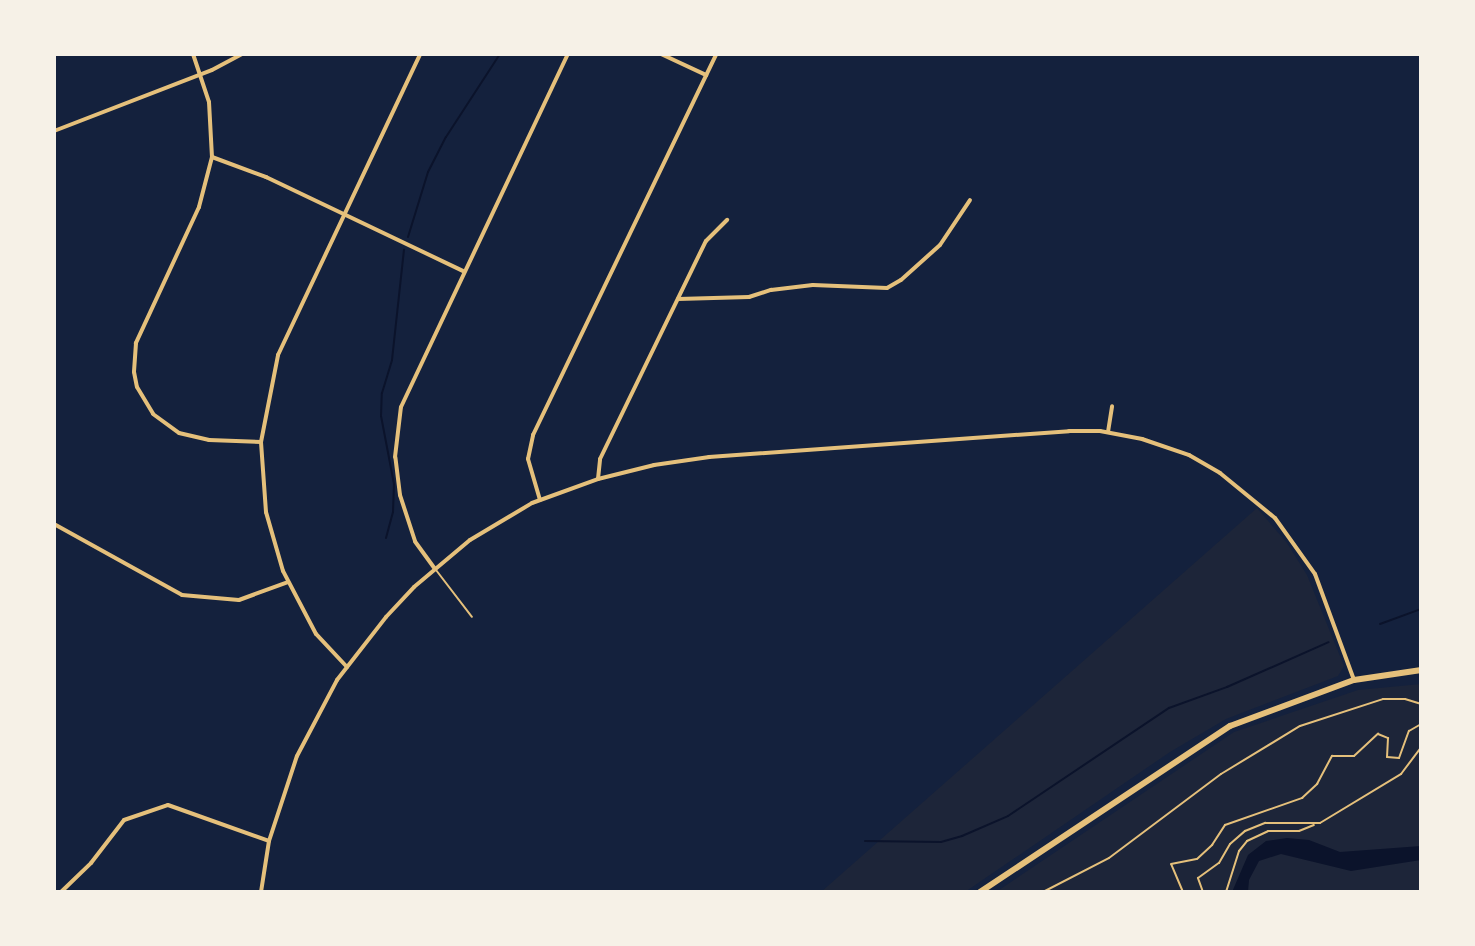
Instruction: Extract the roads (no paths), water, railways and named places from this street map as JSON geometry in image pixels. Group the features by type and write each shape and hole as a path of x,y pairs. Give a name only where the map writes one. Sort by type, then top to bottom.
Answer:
{"main road":[{"path":"980,892 1230,726 1354,680 1421,670"}],"street":[{"path":"193,54 212,122 212,157 199,207 136,343 134,372 137,387 153,414 179,433 209,440 261,442"},
{"path":"54,131 200,74 242,54"},
{"path":"347,667 316,634 288,582 266,512 261,442 278,355 420,54"},
{"path":"435,569 422,553 406,518 396,472 395,443 407,390 568,54"},
{"path":"661,54 706,75"},
{"path":"540,500 528,459 533,435 716,54"},
{"path":"212,157 266,177 463,271"},
{"path":"678,299 722,300 813,285 887,288 901,280 940,245 970,200"},
{"path":"598,479 600,459 706,241 727,220"},
{"path":"1108,432 1112,406"},
{"path":"261,892 269,841 297,756 347,667 386,617 435,569 470,540 540,500 598,479 709,457 1069,431 1108,432 1142,439 1189,455 1240,485 1269,511 1296,543 1315,574 1354,680"},
{"path":"54,524 182,595 239,600 288,582"},
{"path":"61,892 91,863 124,820 168,805 269,841"}],"lane":[{"path":"435,569 472,617"}],"waterway":[{"path":"408,237 428,172 446,137 500,54"},
{"path":"386,538 393,512 394,484 381,416 382,393 392,360 404,250"},
{"path":"1380,624 1421,609"},
{"path":"865,841 941,842 962,836 1008,816 1169,708 1227,687 1329,642"}]}
